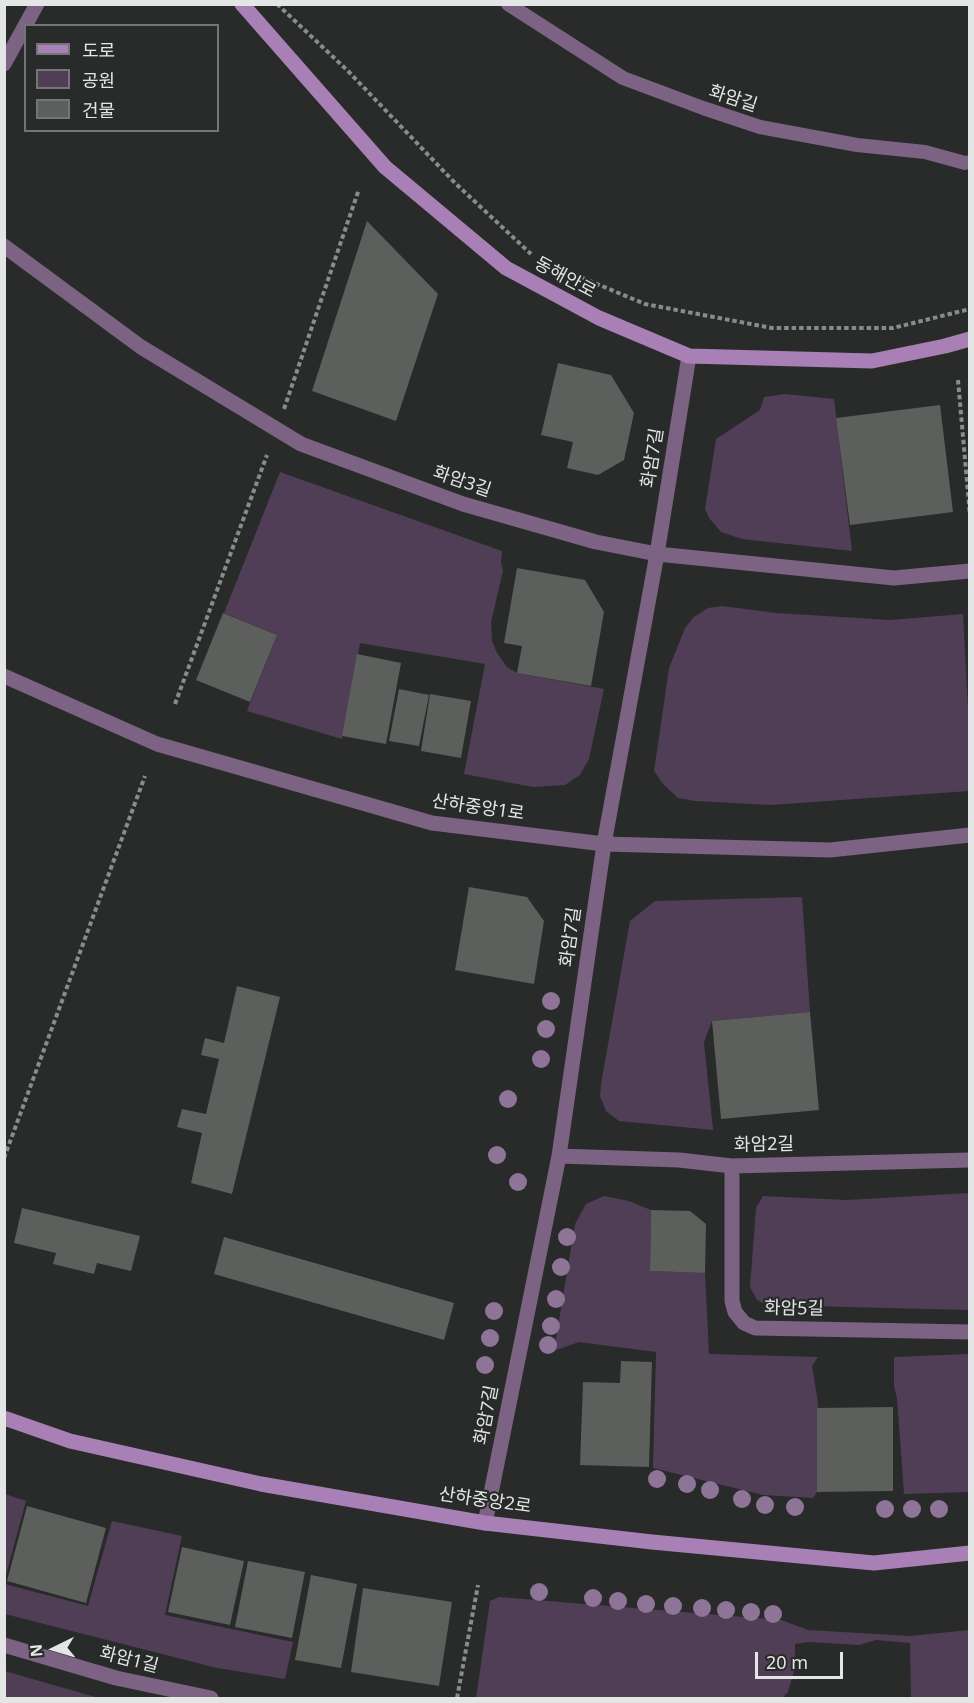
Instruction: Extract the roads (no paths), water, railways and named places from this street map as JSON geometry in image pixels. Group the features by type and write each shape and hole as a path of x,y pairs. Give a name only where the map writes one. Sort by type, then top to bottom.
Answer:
{"main road":[{"name":"동해안로","path":"242,4 385,167 506,268 599,318 689,357 872,361 969,339"},
{"name":"산하중앙2로","path":"4,1418 70,1441 261,1484 485,1523 652,1542 874,1563 969,1553"}],"street":[{"path":"26,24 37,4"},
{"path":"4,64 24,28"},
{"name":"화암3길","path":"4,246 141,347 301,444 463,504 596,542 657,554 894,578 969,571"},
{"name":"화암7길","path":"485,1523 559,1156 604,844 657,554 689,357"},
{"name":"산하중앙1로","path":"4,676 157,744 432,823 604,844 830,850 969,835"},
{"name":"화암2길","path":"559,1156 679,1160 732,1166 969,1160"},
{"name":"화암5길","path":"732,1166 732,1304 736,1314 744,1323 755,1328 969,1332"},
{"name":"화암1길","path":"4,1645 116,1678 211,1698"}],"lane":[{"name":"화암길","path":"508,4 623,78 703,108 760,127 857,146 925,152 967,162"}]}
